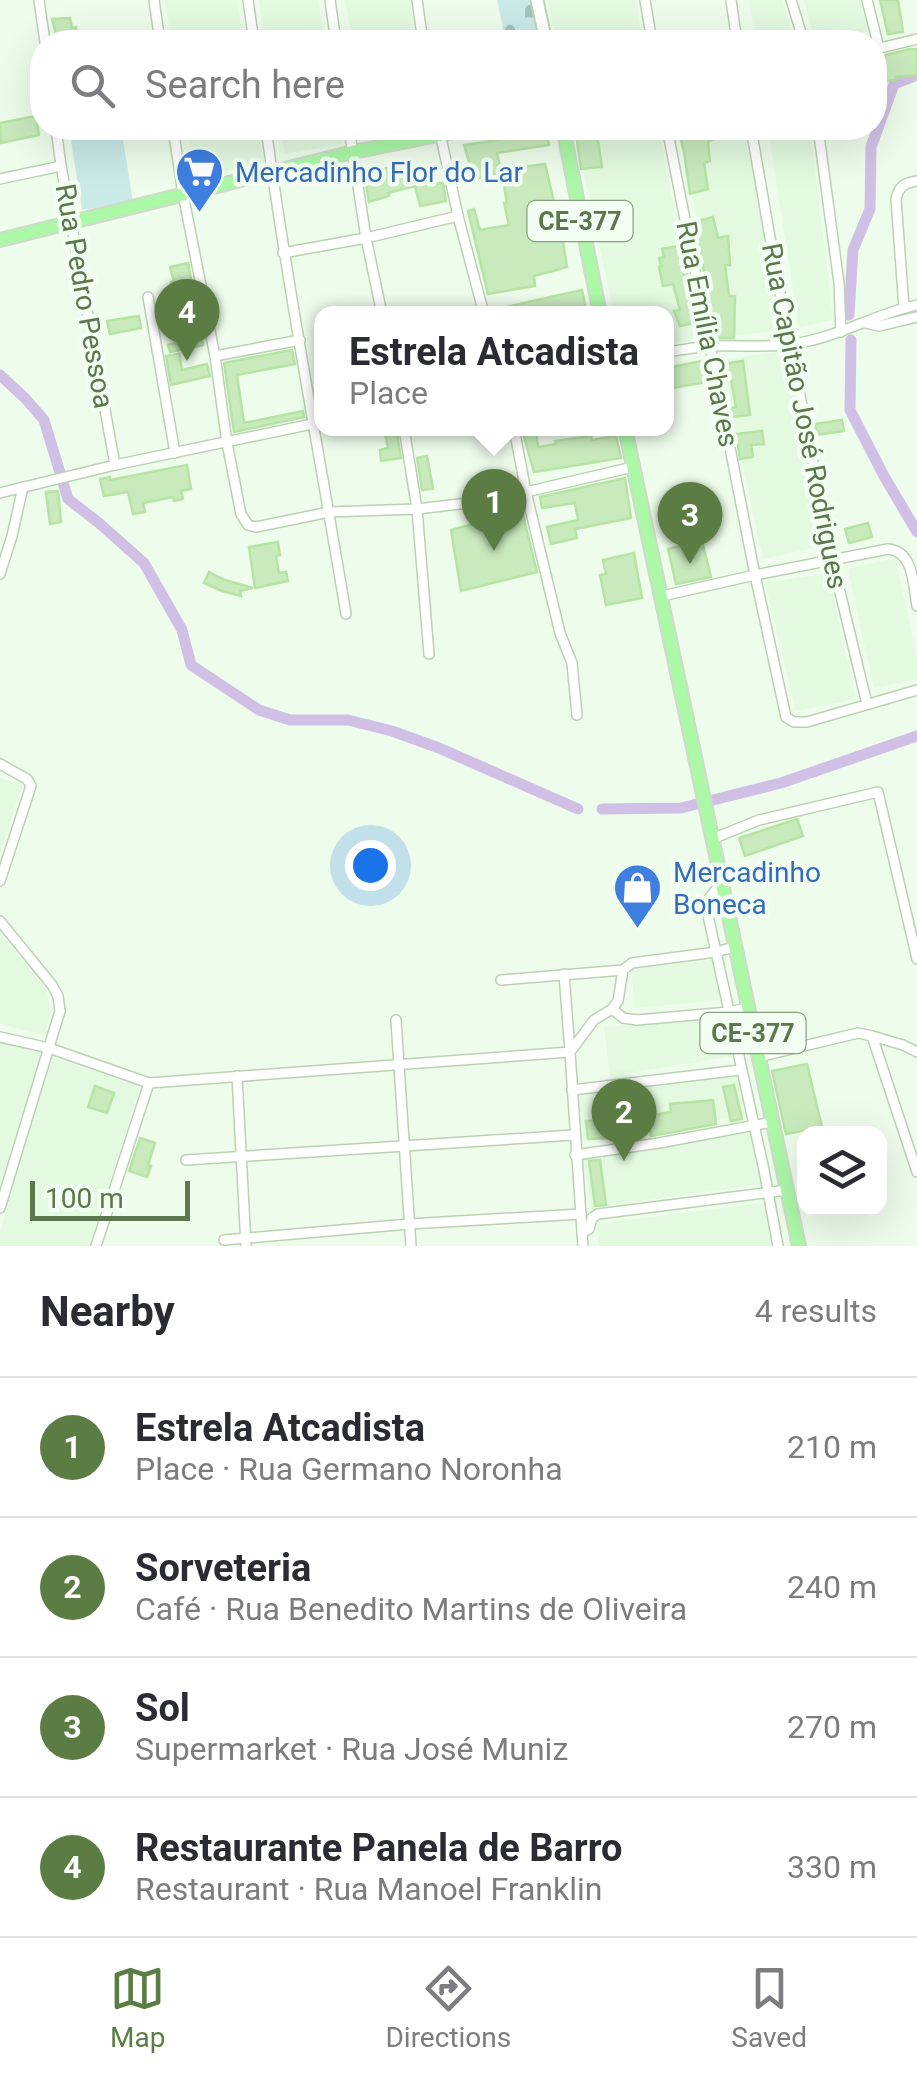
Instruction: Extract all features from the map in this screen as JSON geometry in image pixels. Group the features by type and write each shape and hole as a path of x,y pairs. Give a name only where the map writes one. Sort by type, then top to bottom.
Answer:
{"main road":[{"path":"536,0 543,30"},
{"path":"0,240 403,140"},
{"name":"CE-377","path":"564,140 598,306"},
{"name":"CE-377","path":"627,436 799,1246"}],"street":[{"path":"40,0 44,30"},
{"path":"154,0 158,30"},
{"path":"248,0 252,30"},
{"path":"330,0 334,30"},
{"path":"416,0 422,30"},
{"path":"645,0 650,30"},
{"path":"731,0 735,30"},
{"path":"791,0 800,30"},
{"path":"868,0 874,30"},
{"path":"887,46 917,39"},
{"name":"Rua Pedro Pessoa","path":"58,140 115,465"},
{"path":"175,140 227,443 241,514 248,526 329,512 468,503 633,467"},
{"path":"268,140 283,252 314,405"},
{"path":"351,140 380,306"},
{"path":"442,140 482,306"},
{"name":"Rua Emília Chaves","path":"670,140 786,717 799,723 867,704"},
{"name":"Rua Capitão José Rodrigues","path":"753,140 832,559 867,704"},
{"path":"820,140 840,283 841,332"},
{"path":"0,179 61,166"},
{"path":"904,308 896,199 902,185 917,180"},
{"path":"283,252 366,238 458,216"},
{"path":"148,297 174,453"},
{"path":"674,351 791,344 841,332 917,305"},
{"path":"866,323 879,326 917,318"},
{"path":"215,356 300,340"},
{"path":"0,493 314,424"},
{"path":"320,436 346,614"},
{"path":"405,436 417,508 428,654"},
{"path":"516,436 560,633 572,663 577,715"},
{"path":"0,574 23,487"},
{"path":"662,596 888,549 897,550 910,566 917,606"},
{"path":"867,704 917,690"},
{"path":"0,764 27,779 31,786 0,880"},
{"path":"712,839 759,820 878,792 917,958"},
{"path":"721,883 706,904 778,1246"},
{"path":"0,921 58,996 60,1010 0,1208"},
{"path":"501,980 623,970 636,962 734,947"},
{"path":"0,1037 49,1048 150,1083 570,1052 594,1020 618,1001 623,970"},
{"path":"564,974 583,1246"},
{"path":"612,1008 623,1018 637,1020 747,1008"},
{"path":"396,1020 411,1246"},
{"path":"758,1057 858,1033 917,1052"},
{"path":"872,1036 917,1172"},
{"path":"572,1090 740,1070"},
{"path":"237,1076 245,1242"},
{"path":"99,1245 150,1083"},
{"path":"575,1155 772,1122"},
{"path":"186,1160 574,1135"},
{"path":"582,1232 589,1229 592,1218 598,1214 788,1190"},
{"path":"224,1240 245,1242 409,1224 581,1214"}],"shaded area":[{"path":"165,0 237,0 242,30 170,30"},
{"path":"259,0 318,0 323,30 264,30"},
{"path":"345,0 408,0 414,30 351,30"},
{"path":"547,0 636,0 640,30 554,30"},
{"path":"749,0 782,0 791,30 754,30"},
{"path":"804,0 860,0 868,30 813,30"},
{"path":"189,140 260,140 264,163 195,178"},
{"path":"283,140 342,140 343,144 285,154"},
{"path":"577,140 661,140 697,338 674,343 674,306 612,306"},
{"path":"683,140 747,140 781,330 718,338"},
{"path":"770,140 811,140 833,320 799,327"},
{"path":"786,351 822,546 763,559 720,360"},
{"path":"895,558 917,657 917,679 874,688 848,569"},
{"path":"828,573 856,699 796,711 765,583"},
{"path":"0,778 22,785 0,854"},
{"path":"0,933 46,989 51,1011 45,1035 0,1024"},
{"path":"713,960 721,1000 635,1008 631,969"},
{"path":"726,1018 734,1056 610,1076 604,1027"},
{"path":"0,1043 41,1052 0,1188"},
{"path":"52,1057 140,1087 89,1246 0,1246 0,1232"},
{"path":"737,1076 745,1115 583,1142 580,1094"},
{"path":"750,1133 762,1184 591,1208 583,1158"},
{"path":"764,1203 773,1246 599,1246 597,1224"}],"green space":[{"path":"497,0 531,0 537,30 503,30"},
{"path":"71,140 123,140 133,202 82,210"}],"building":[{"path":"880,0 898,0 903,32 888,34"},
{"path":"70,18 76,30 55,30 52,19"},
{"path":"917,49 917,75 887,81 887,55"},
{"path":"30,117 30,137 1,143 0,123"},
{"path":"548,140 549,145 497,153 501,170 545,164 567,267 534,276 535,286 488,294 468,211 474,209 480,230 509,225 507,203 502,173 474,179 464,145"},
{"path":"577,140 598,140 602,167 581,169"},
{"path":"681,140 712,140 708,142 710,161 704,163 708,189 690,194"},
{"path":"411,161 417,186 443,183 446,201 420,206 415,186 369,202 364,171"},
{"path":"713,217 718,238 728,236 730,265 725,265 729,296 735,296 734,338 717,338 694,222"},
{"path":"679,246 695,314 694,323 680,326 674,311 680,310 673,284 663,286 659,267 659,258 664,257 662,249"},
{"path":"188,263 203,345 170,352 168,345 184,341 170,267"},
{"path":"582,290 585,306 510,306"},
{"path":"139,316 141,328 110,334 107,321"},
{"path":"292,350 295,364 237,375 244,423 303,411 304,417 234,432 224,363"},
{"path":"179,354 182,370 207,364 210,376 171,385 166,356"},
{"path":"702,361 707,382 674,388 674,366"},
{"path":"743,361 750,415 732,417 730,408 736,407 730,375 724,376 722,364"},
{"path":"842,420 844,431 816,435 815,424"},
{"path":"762,431 764,444 751,445 753,457 740,459 736,434"},
{"path":"386,436 397,436 401,458 381,461 380,450 388,448"},
{"path":"524,436 537,436 538,447 556,444 555,441 616,436 621,458 534,472"},
{"path":"427,456 433,489 422,490 417,458"},
{"path":"187,465 191,489 181,491 183,499 143,503 145,512 133,514 128,492 104,496 100,479"},
{"path":"625,478 631,518 575,529 577,538 551,544 547,527 578,520 575,503 542,508 540,497"},
{"path":"58,491 61,522 50,524 46,492"},
{"path":"522,511 537,572 461,591 451,530"},
{"path":"868,523 872,537 849,543 845,529"},
{"path":"702,541 711,577 676,584 668,549"},
{"path":"278,542 279,573 286,572 288,581 255,588 249,547"},
{"path":"634,553 642,598 606,605 600,575 606,574 603,560"},
{"path":"209,572 253,588 240,591 241,596 222,591 204,583"},
{"path":"797,819 803,836 745,856 739,838"},
{"path":"807,1064 822,1126 797,1126 797,1132 786,1134 772,1071"},
{"path":"734,1085 742,1119 731,1121 723,1087"},
{"path":"95,1086 114,1093 107,1113 88,1107"},
{"path":"713,1100 716,1124 651,1136 647,1116 671,1112 670,1104"},
{"path":"606,1120 608,1138 588,1139 586,1121"},
{"path":"140,1138 155,1143 147,1177 129,1171"},
{"path":"600,1160 606,1205 595,1206 589,1161"}],"waterway":[{"path":"887,103 894,84 917,75"},
{"path":"849,315 853,250 870,209 874,140"},
{"path":"851,340 850,410 917,532"},
{"path":"0,375 44,420 68,499 144,563 182,630 191,665 259,710 290,720 348,720 392,731 578,809"},
{"path":"602,809 681,808 781,783 917,736"}],"place":[{"name":"Mercadinho Flor do Lar","path":"200,214"},
{"name":"Restaurante Panela de Barro","path":"187,361"},
{"name":"Estrela Atcadista","path":"494,551"},
{"name":"Sol","path":"690,564"},
{"name":"Mercadinho Boneca","path":"638,930"},
{"name":"Sorveteria","path":"624,1161"}]}
